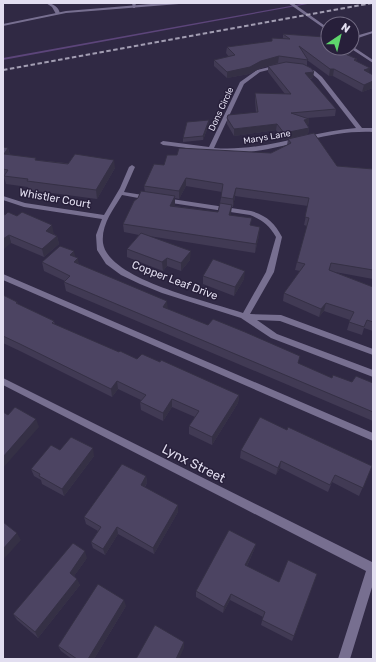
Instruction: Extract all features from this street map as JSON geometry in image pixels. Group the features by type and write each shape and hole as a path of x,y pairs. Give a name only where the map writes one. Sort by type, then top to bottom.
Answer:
{"street":[{"path":"48,3 54,6 58,13"},
{"path":"3,24 58,13 134,5 179,3"},
{"path":"290,3 320,24"},
{"path":"360,37 373,32"},
{"path":"360,53 373,62"},
{"name":"Dons Circle","path":"211,149 242,83 249,76 258,71 272,66 284,66"},
{"path":"297,66 305,67 317,75 360,129"},
{"name":"Marys Lane","path":"163,143 211,149 247,150 273,146 345,129 373,130"},
{"name":"Copper Leaf Drive","path":"132,167 120,193 104,217 100,233 101,250 114,267 130,277 169,292 244,317 272,335 373,374"},
{"path":"120,193 251,213 264,218 272,225 278,237 270,272 244,317"},
{"name":"Whistler Court","path":"3,198 24,205 104,217"},
{"path":"3,277 373,437"},
{"name":"Copper Leaf Drive","path":"244,317 281,318 373,352"},
{"name":"Lynx Street","path":"3,381 373,568"},
{"path":"344,659 373,568"}],"building":[{"path":"283,34 320,37 320,56 350,56 357,59 354,60 370,68 364,70 373,75 373,81 364,85 334,69 330,69 299,46 308,60 279,56 261,61 250,67 227,72 214,60 235,55 227,47 272,41 272,38 290,39"},
{"path":"286,62 303,64 311,68 314,72 305,73 336,109 291,113 309,119 304,120 309,128 284,133 277,124 234,129 227,118 228,115 258,112 255,93 291,94 268,66"},
{"path":"209,120 203,136 183,138 187,122"},
{"path":"314,133 337,166 373,169 373,270 331,263 329,270 373,287 373,322 367,320 364,327 349,322 354,312 326,303 321,309 284,293 305,264 297,262 309,218 305,217 309,198 236,188 233,199 221,197 223,184 186,178 179,191 144,186 154,164 164,165 167,155 177,155 179,148 271,153 291,143 288,139"},
{"path":"3,147 8,148 4,154 68,164 75,154 114,160 96,190 27,181 28,179 4,176 8,170 3,169"},
{"path":"141,191 175,196 170,206 218,212 220,203 232,205 229,215 252,218 250,225 260,227 256,244 123,224 134,201 138,198"},
{"path":"8,212 17,216 22,212 52,225 46,231 57,236 42,249 9,235 3,239 3,214 5,215"},
{"path":"141,233 191,251 181,263 167,258 162,262 127,249"},
{"path":"60,246 74,251 70,255 78,258 74,262 167,301 163,307 208,325 213,319 245,332 300,356 298,363 332,378 333,375 352,382 356,376 373,383 373,412 64,282 70,276 42,262"},
{"path":"213,259 245,271 235,287 203,276"},
{"path":"3,295 17,302 16,303 54,321 52,323 119,352 120,351 137,359 142,354 160,362 161,360 239,395 212,437 189,426 199,411 172,399 163,413 140,402 146,395 117,381 111,389 3,336"},
{"path":"15,407 36,419 3,457 3,412 8,415"},
{"path":"260,417 287,430 288,427 372,466 363,488 335,475 330,485 281,461 278,468 241,450"},
{"path":"71,437 93,448 62,489 39,476 40,474 31,469 51,445 60,450"},
{"path":"122,464 146,476 141,485 178,505 153,548 117,527 103,549 91,542 101,527 84,517"},
{"path":"3,522 17,533 3,549"},
{"path":"229,530 256,544 245,565 279,582 288,560 317,574 294,636 262,620 265,612 231,594 224,607 196,591"},
{"path":"73,543 85,551 70,573 77,579 35,632 13,614"},
{"path":"98,584 124,600 88,659 77,659 58,646"},
{"path":"155,625 184,642 176,659 136,659"}],"waterway":[{"path":"3,59 312,3"}],"railway":[{"path":"3,70 372,3"}]}
